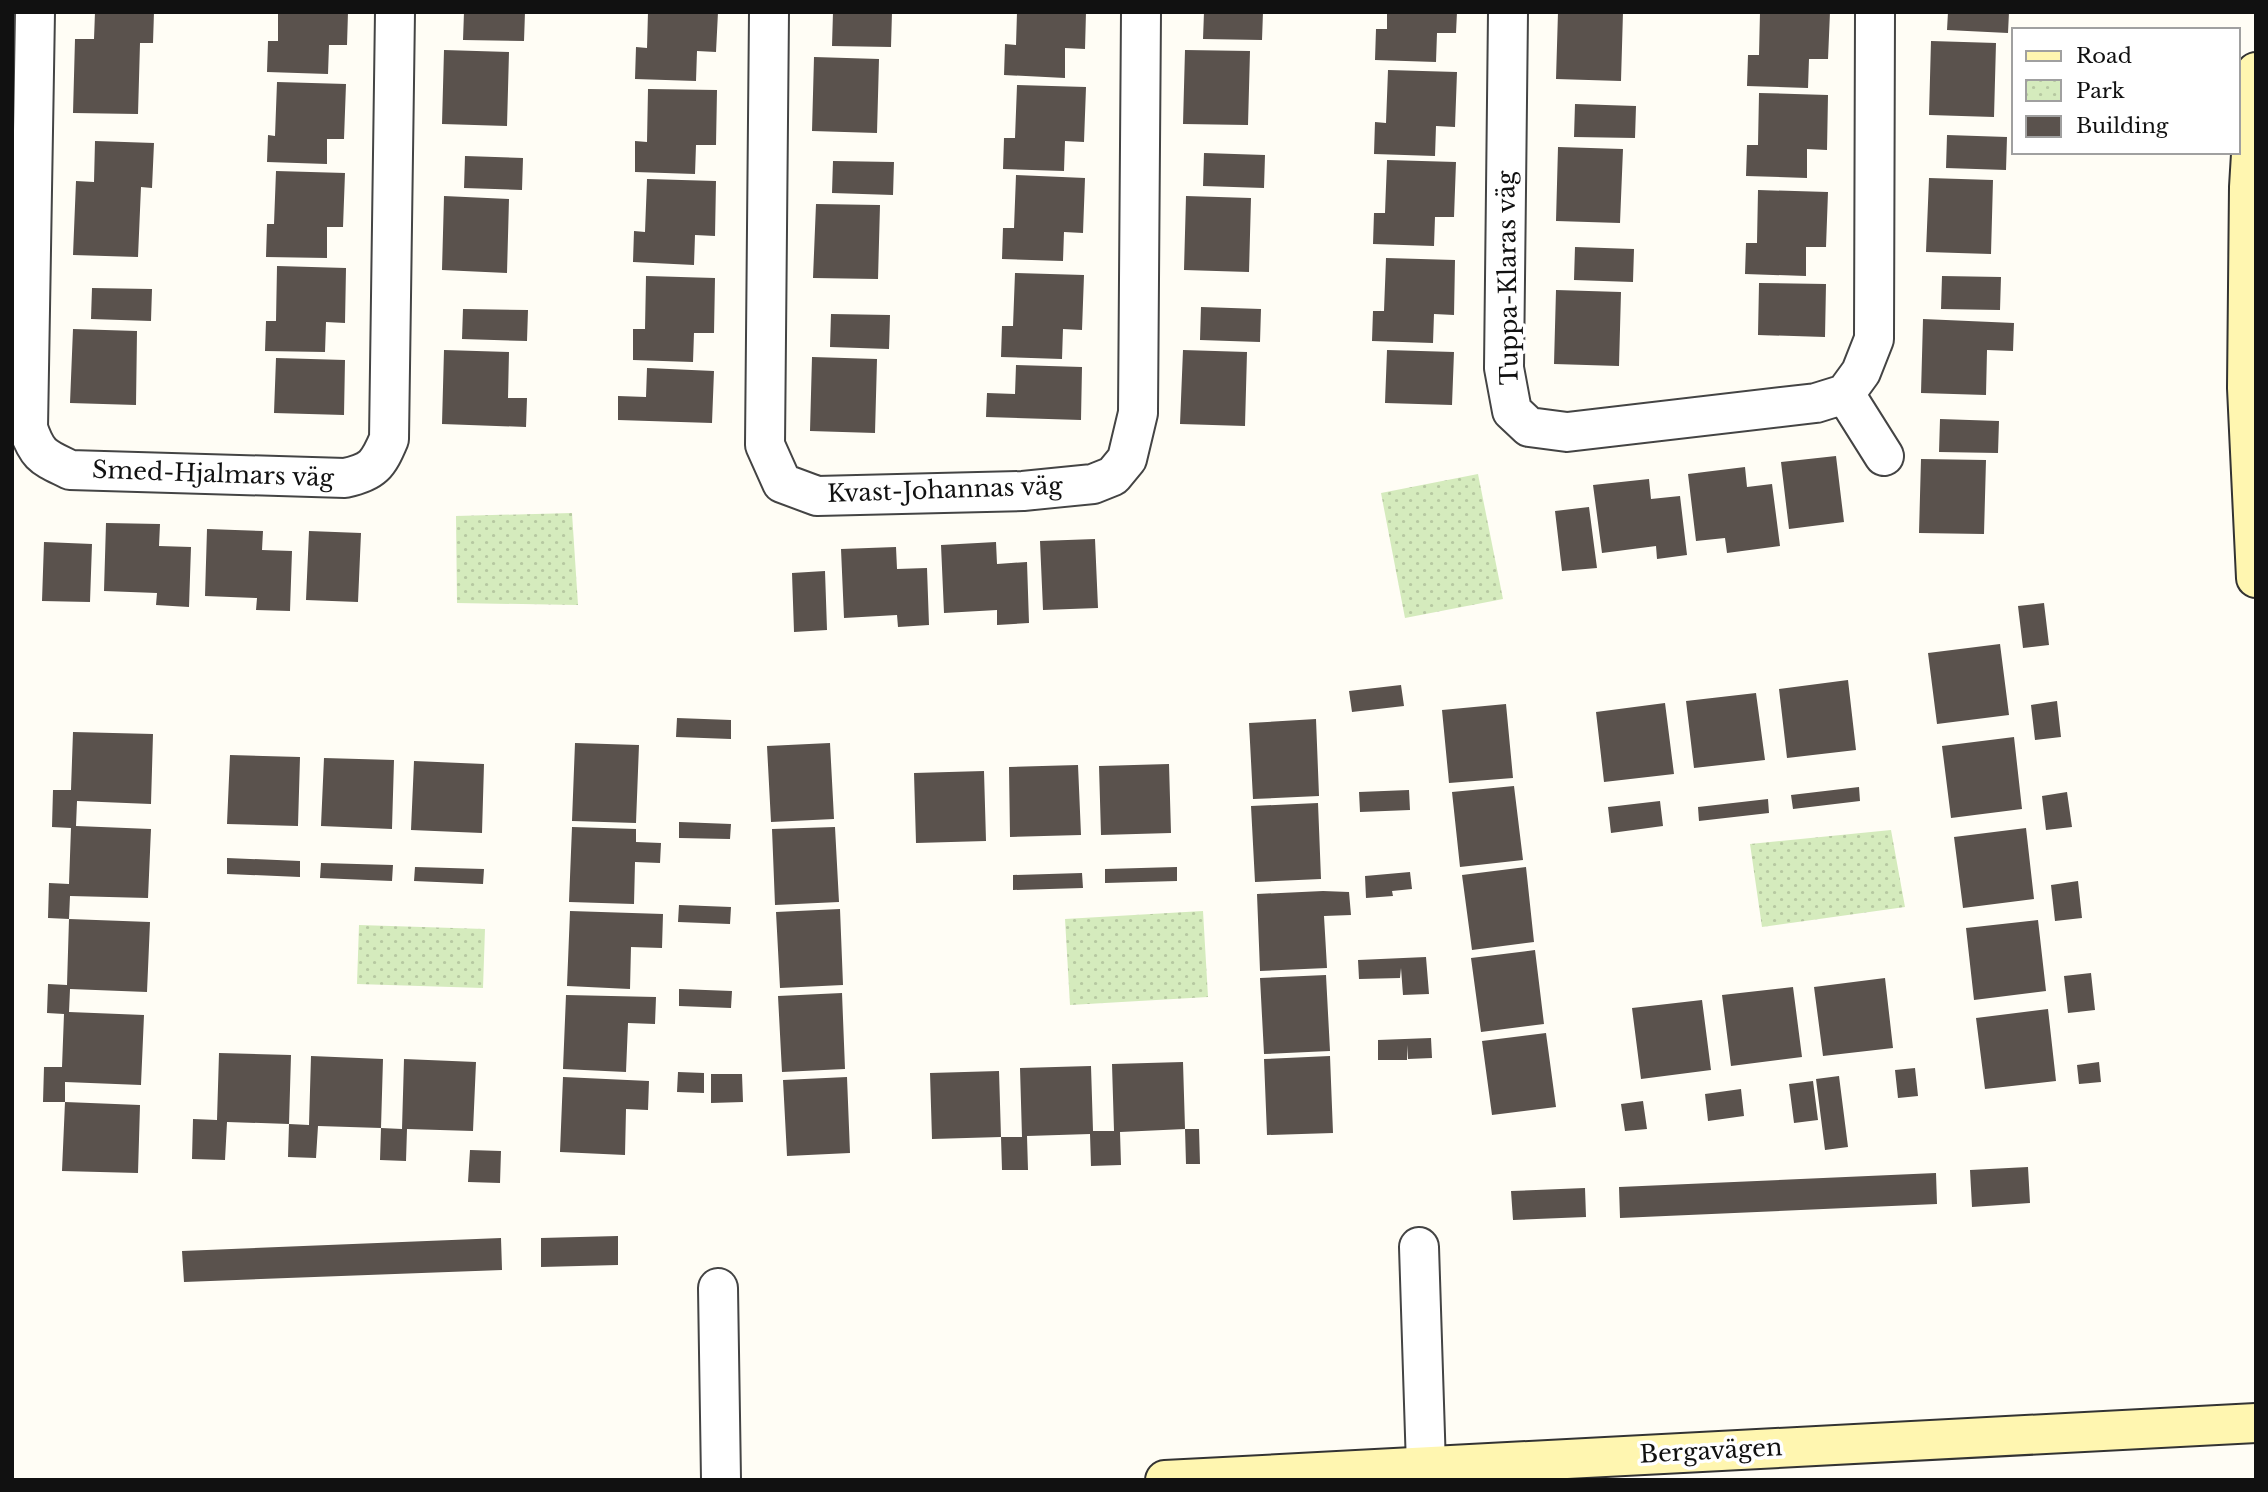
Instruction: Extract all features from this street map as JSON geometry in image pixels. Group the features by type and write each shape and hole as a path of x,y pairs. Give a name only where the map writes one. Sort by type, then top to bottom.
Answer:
{"street":[{"name":"Smed-Hjalmars väg","path":"35,12 28,428 34,446 44,457 70,470 345,478 366,474 380,460 389,439 395,12"},
{"name":"Kvast-Johannas väg","path":"769,12 765,445 782,483 817,496 1023,491 1093,484 1113,476 1127,458 1138,413 1141,12"},
{"name":"Tuppa-Klaras väg","path":"1508,12 1504,368 1512,411 1529,427 1567,432 1816,403 1844,394"},
{"path":"1875,12 1874,339 1861,372 1844,394 1884,456"},
{"path":"2256,72 2249,187 2247,388 2256,578"},
{"path":"1419,1247 1426,1466"},
{"path":"718,1288 722,1480"},
{"name":"Bergavägen","path":"1165,1480 2256,1423"}],"green space":[{"path":"1478,474 1503,599 1405,618 1381,493"},
{"path":"572,513 578,605 457,603 456,516"},
{"path":"1891,830 1905,907 1762,927 1750,844"},
{"path":"1203,911 1208,997 1070,1005 1065,919"},
{"path":"359,925 485,929 483,988 357,984"}],"building":[{"path":"95,12 154,12 153,43 140,43 138,114 73,113 75,39 94,39"},
{"path":"278,12 348,12 347,45 329,45 328,74 267,72 268,41 278,41"},
{"path":"464,12 525,12 524,41 463,40"},
{"path":"648,12 718,12 716,52 697,51 696,81 635,79 636,47 647,48"},
{"path":"833,12 892,12 891,47 832,46"},
{"path":"1017,12 1086,12 1085,49 1065,48 1065,78 1004,75 1005,44 1016,45"},
{"path":"1204,12 1263,12 1262,40 1203,39"},
{"path":"1387,12 1457,12 1456,33 1437,33 1436,62 1375,60 1376,29 1387,29"},
{"path":"1558,12 1623,12 1621,81 1556,79"},
{"path":"1760,12 1830,12 1828,59 1809,59 1808,88 1747,86 1748,55 1759,55"},
{"path":"1948,12 2009,12 2008,33 1947,30"},
{"path":"1931,41 1996,43 1994,117 1929,115"},
{"path":"444,50 509,52 507,126 442,124"},
{"path":"1185,50 1250,51 1248,125 1183,124"},
{"path":"814,57 879,59 877,133 812,131"},
{"path":"1388,70 1457,72 1455,127 1436,126 1435,156 1374,154 1375,122 1386,123"},
{"path":"277,82 346,84 344,139 327,139 327,164 267,162 268,135 275,136"},
{"path":"1017,85 1086,87 1084,142 1065,141 1064,171 1003,169 1004,138 1015,138"},
{"path":"648,89 717,90 716,145 696,145 695,174 635,172 635,141 647,142"},
{"path":"1759,93 1828,95 1827,150 1807,149 1807,178 1746,176 1747,145 1758,145"},
{"path":"1575,104 1636,106 1635,138 1574,137"},
{"path":"1947,135 2007,137 2006,170 1946,168"},
{"path":"95,141 154,143 152,188 141,187 138,257 73,255 76,181 94,182"},
{"path":"1558,147 1623,149 1620,223 1556,221"},
{"path":"1204,153 1265,155 1264,188 1203,186"},
{"path":"465,156 523,158 522,190 464,188"},
{"path":"1387,160 1456,162 1454,217 1435,217 1434,246 1373,244 1374,213 1385,213"},
{"path":"833,161 894,162 893,195 832,193"},
{"path":"276,171 345,173 343,227 327,227 327,258 266,257 267,224 274,224"},
{"path":"1016,175 1085,178 1083,233 1064,232 1063,261 1002,259 1003,228 1014,228"},
{"path":"1929,178 1993,180 1991,254 1926,252"},
{"path":"647,179 716,181 715,236 695,235 694,265 633,262 634,231 645,232"},
{"path":"1758,190 1828,192 1826,247 1806,247 1806,276 1745,274 1746,243 1757,243"},
{"path":"444,196 509,199 507,273 442,270"},
{"path":"1186,196 1251,198 1249,272 1184,270"},
{"path":"816,204 880,205 878,279 813,278"},
{"path":"1575,247 1634,249 1633,282 1574,280"},
{"path":"1386,258 1455,260 1454,315 1434,314 1433,343 1372,341 1373,311 1384,311"},
{"path":"277,266 346,268 345,323 326,322 325,352 265,351 266,321 276,321"},
{"path":"1015,273 1084,275 1082,330 1063,329 1062,359 1001,357 1002,326 1013,326"},
{"path":"646,276 715,278 714,333 694,333 693,362 633,360 633,329 645,329"},
{"path":"1942,276 2001,277 2000,310 1941,309"},
{"path":"1759,283 1826,284 1825,337 1758,335"},
{"path":"92,288 152,289 151,321 91,319"},
{"path":"1556,290 1621,292 1619,366 1554,364"},
{"path":"1201,307 1261,309 1260,342 1200,340"},
{"path":"463,309 528,310 527,341 462,339"},
{"path":"831,314 890,315 889,349 830,347"},
{"path":"1923,319 2014,323 2013,351 1987,350 1986,395 1921,393"},
{"path":"73,329 137,331 136,405 70,403"},
{"path":"444,350 509,352 508,398 527,398 526,427 442,424"},
{"path":"1183,350 1247,352 1245,426 1180,424"},
{"path":"1387,350 1454,352 1452,405 1385,403"},
{"path":"812,357 877,359 875,433 810,431"},
{"path":"276,358 345,360 344,415 274,413"},
{"path":"1016,365 1082,367 1081,420 986,417 987,393 1015,394"},
{"path":"647,368 714,371 712,423 618,420 618,396 646,397"},
{"path":"1940,419 1999,421 1998,453 1939,452"},
{"path":"1836,456 1844,522 1789,529 1781,462"},
{"path":"1921,459 1986,460 1984,534 1919,533"},
{"path":"1745,467 1747,487 1772,484 1780,546 1727,553 1725,538 1696,541 1688,474"},
{"path":"1649,479 1651,499 1680,496 1687,555 1657,559 1656,546 1602,553 1593,485"},
{"path":"1589,507 1597,568 1562,571 1555,511"},
{"path":"106,523 160,524 159,546 191,547 189,607 156,605 157,593 104,591"},
{"path":"207,529 263,531 262,550 292,551 290,611 256,610 257,598 205,596"},
{"path":"309,531 361,533 358,602 306,600"},
{"path":"1095,539 1098,608 1043,610 1040,541"},
{"path":"44,542 92,544 90,602 42,601"},
{"path":"996,542 997,564 1027,562 1029,623 997,625 997,610 944,613 941,545"},
{"path":"896,547 897,569 927,568 929,625 898,627 897,615 844,618 841,549"},
{"path":"825,571 827,630 794,632 792,573"},
{"path":"2044,603 2049,645 2023,648 2018,606"},
{"path":"2000,644 2009,715 1937,724 1928,653"},
{"path":"1848,680 1856,750 1787,758 1779,689"},
{"path":"1401,685 1404,706 1352,712 1349,691"},
{"path":"1756,693 1765,760 1694,768 1686,701"},
{"path":"2057,701 2061,737 2035,740 2031,705"},
{"path":"1665,703 1674,774 1604,782 1596,712"},
{"path":"1506,704 1513,778 1449,783 1442,710"},
{"path":"677,718 731,720 731,739 676,737"},
{"path":"1316,719 1319,796 1253,799 1249,723"},
{"path":"73,732 153,734 151,804 77,801 76,826 151,829 148,898 70,896 69,919 48,918 49,883 69,884 71,828 52,827 53,790 71,790"},
{"path":"2014,737 2022,809 1951,818 1942,746"},
{"path":"575,743 639,745 636,823 572,821"},
{"path":"830,743 834,819 771,822 767,746"},
{"path":"230,755 300,757 298,826 227,824"},
{"path":"324,758 394,760 392,829 321,826"},
{"path":"414,761 484,764 482,833 411,830"},
{"path":"1169,764 1171,833 1101,835 1099,766"},
{"path":"1078,765 1081,835 1010,837 1009,767"},
{"path":"984,771 986,841 916,843 914,773"},
{"path":"1514,786 1523,860 1460,867 1452,792"},
{"path":"1859,787 1860,801 1793,809 1791,795"},
{"path":"1409,790 1410,810 1360,812 1359,792"},
{"path":"2067,792 2072,827 2046,830 2042,796"},
{"path":"1768,799 1769,813 1699,821 1698,807"},
{"path":"1660,801 1663,826 1611,833 1608,807"},
{"path":"1318,803 1321,879 1255,882 1251,806"},
{"path":"679,822 731,824 730,839 679,838"},
{"path":"572,827 636,829 636,842 661,843 660,863 635,862 634,904 569,902"},
{"path":"835,827 839,902 775,905 772,829"},
{"path":"2026,828 2034,899 1963,908 1954,837"},
{"path":"227,858 300,861 300,877 227,874"},
{"path":"321,863 393,865 392,881 320,878"},
{"path":"415,867 484,869 483,884 414,881"},
{"path":"1177,867 1177,881 1105,883 1105,869"},
{"path":"1526,867 1534,942 1472,950 1462,875"},
{"path":"1410,872 1412,889 1392,891 1393,896 1366,898 1365,876"},
{"path":"1082,873 1083,888 1013,890 1013,875"},
{"path":"2078,881 2082,918 2055,921 2051,885"},
{"path":"1349,892 1351,915 1324,916 1327,968 1260,971 1257,894"},
{"path":"679,905 731,907 730,924 678,922"},
{"path":"840,909 843,985 780,988 776,912"},
{"path":"570,911 663,914 662,948 631,947 630,989 567,986"},
{"path":"69,919 150,922 147,992 70,989 69,1012 144,1015 141,1085 65,1082 65,1102 43,1102 44,1067 62,1067 64,1014 47,1013 48,984 67,985"},
{"path":"2038,920 2046,991 1974,1000 1966,928"},
{"path":"1535,950 1544,1024 1481,1032 1471,958"},
{"path":"1426,957 1429,994 1403,995 1401,968 1400,978 1359,979 1358,960"},
{"path":"2091,973 2095,1010 2068,1013 2064,976"},
{"path":"1326,975 1330,1051 1264,1054 1260,978"},
{"path":"1885,978 1893,1048 1823,1056 1814,987"},
{"path":"1793,987 1802,1057 1731,1066 1722,995"},
{"path":"679,989 732,991 731,1008 679,1006"},
{"path":"842,993 845,1069 782,1072 778,996"},
{"path":"566,995 656,997 655,1024 628,1023 626,1072 563,1069"},
{"path":"1702,1000 1711,1070 1641,1079 1632,1008"},
{"path":"2048,1009 2056,1081 1985,1089 1976,1018"},
{"path":"1546,1033 1556,1107 1492,1115 1482,1041"},
{"path":"1431,1038 1432,1058 1408,1059 1407,1045 1407,1060 1378,1060 1378,1040"},
{"path":"219,1053 291,1055 289,1124 227,1122 225,1160 192,1159 193,1119 217,1120"},
{"path":"311,1056 383,1059 381,1128 318,1126 316,1158 288,1157 289,1124 309,1125"},
{"path":"1330,1056 1333,1133 1267,1135 1264,1059"},
{"path":"404,1059 476,1062 473,1131 407,1129 406,1161 380,1160 381,1128 402,1129"},
{"path":"1183,1062 1185,1129 1120,1132 1121,1165 1091,1166 1090,1134 1027,1136 1028,1170 1002,1170 1001,1137 1022,1137 1020,1068 1091,1066 1093,1131 1114,1131 1112,1064"},
{"path":"2099,1062 2101,1082 2079,1084 2077,1065"},
{"path":"1915,1068 1918,1096 1898,1098 1895,1070"},
{"path":"999,1071 1001,1137 932,1139 930,1073"},
{"path":"678,1072 704,1073 704,1093 677,1092"},
{"path":"711,1074 742,1074 743,1102 711,1103"},
{"path":"1839,1076 1848,1147 1825,1150 1816,1079"},
{"path":"563,1077 649,1081 648,1110 626,1109 625,1155 560,1152"},
{"path":"847,1077 850,1153 787,1156 783,1080"},
{"path":"1813,1081 1818,1120 1794,1123 1789,1084"},
{"path":"1741,1089 1744,1116 1708,1121 1705,1094"},
{"path":"1643,1101 1647,1129 1625,1131 1621,1104"},
{"path":"65,1102 140,1105 138,1173 62,1171"},
{"path":"1185,1129 1199,1129 1200,1164 1186,1164"},
{"path":"470,1150 501,1151 500,1183 468,1182"},
{"path":"2028,1167 2030,1203 1972,1207 1970,1170"},
{"path":"1936,1173 1937,1204 1620,1218 1619,1187"},
{"path":"1585,1188 1586,1217 1513,1220 1511,1191"},
{"path":"618,1236 618,1265 541,1267 541,1238"},
{"path":"501,1238 502,1270 184,1282 182,1251"}]}
